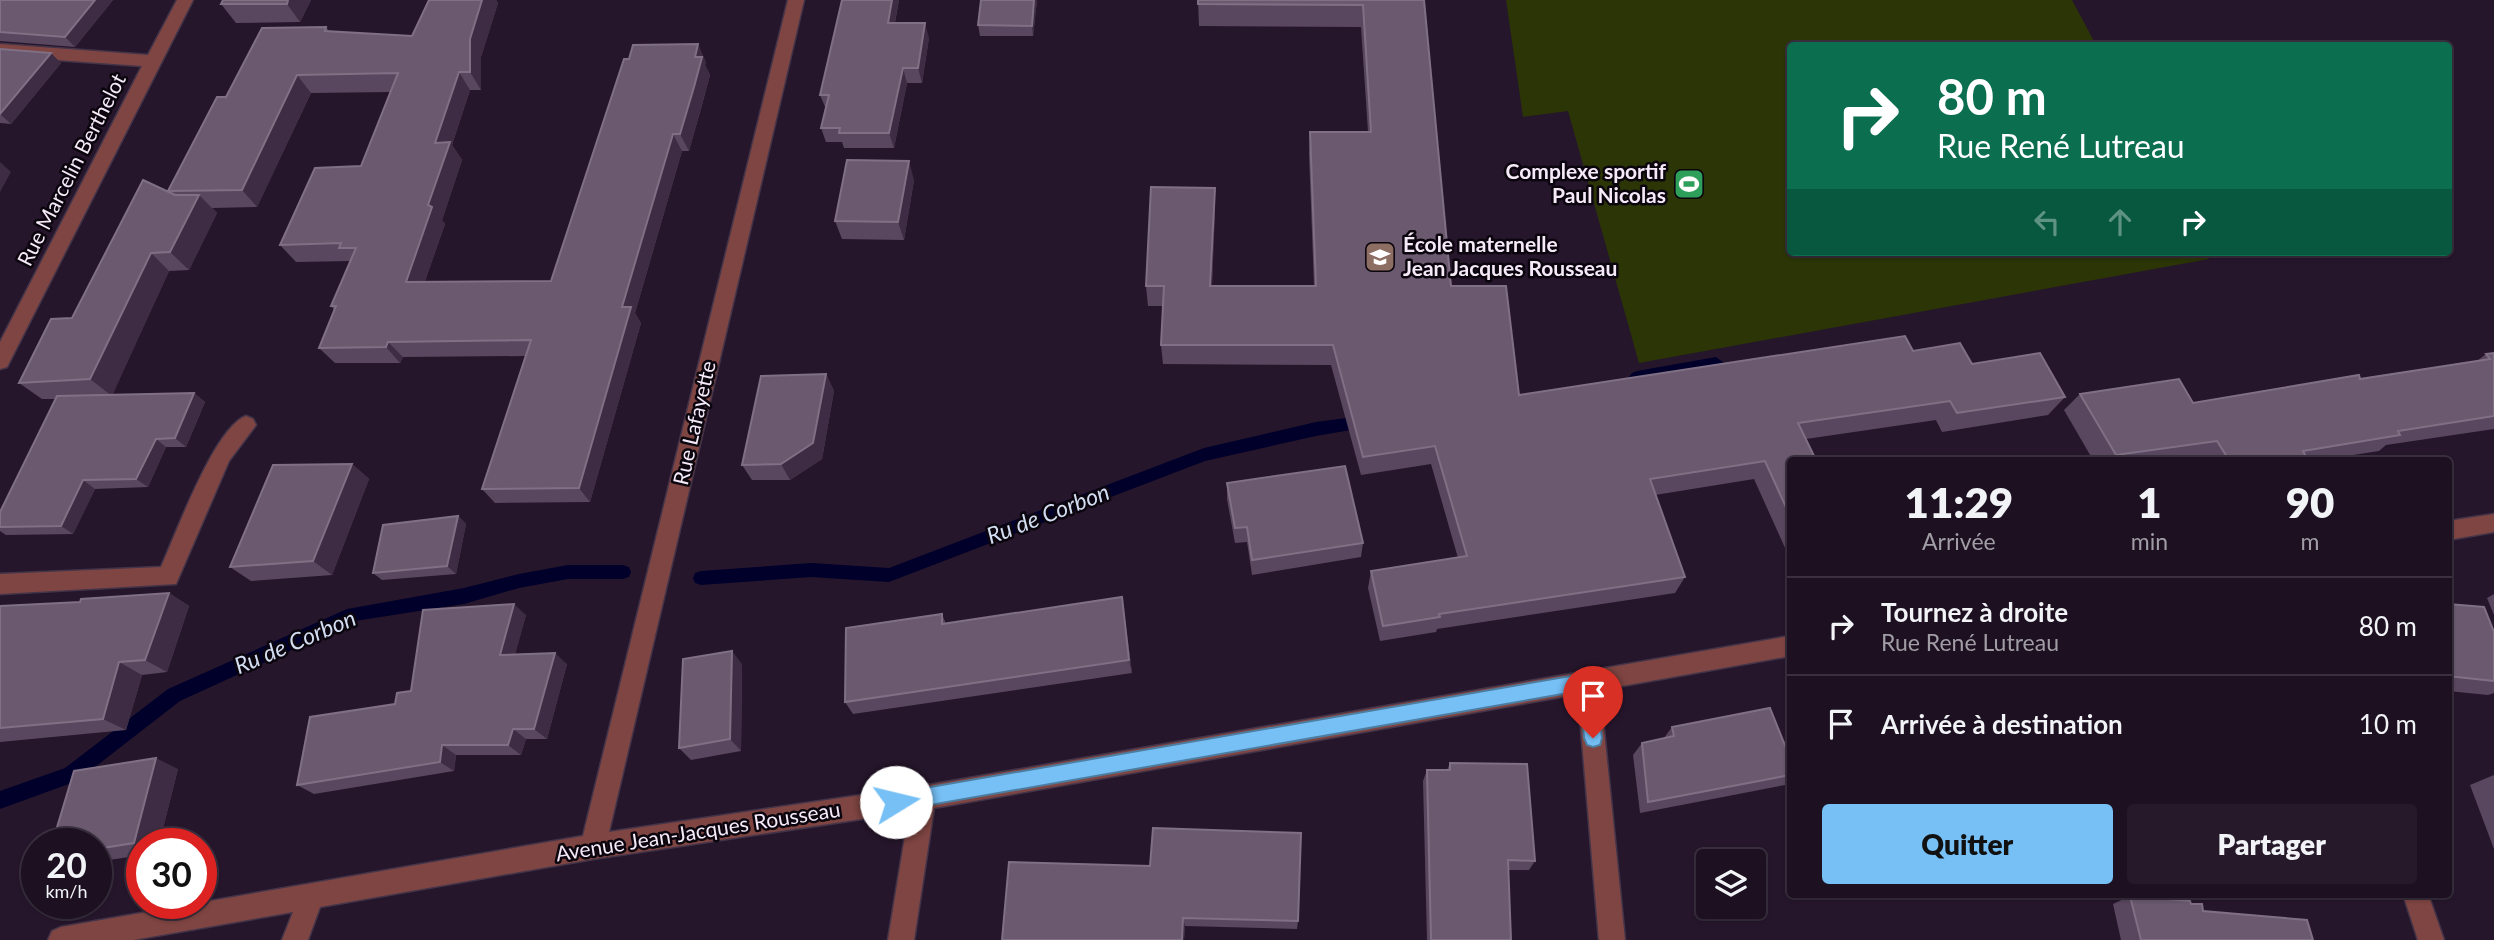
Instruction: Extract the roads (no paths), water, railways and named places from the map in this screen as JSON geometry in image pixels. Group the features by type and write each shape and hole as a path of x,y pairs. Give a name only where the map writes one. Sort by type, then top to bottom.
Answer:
{"street":[{"name":"Rue Marcelin Berthelot","path":"0,360 185,0"},
{"name":"Rue Lafayette","path":"593,847 796,0"},
{"path":"0,50 153,61"},
{"path":"0,584 169,577 221,456 246,425"},
{"path":"2452,530 2494,523"},
{"name":"Avenue Jean-Jacques Rousseau","path":"61,940 593,847 923,798 1787,647"},
{"path":"1588,682 1612,940"},
{"path":"901,940 923,798"},
{"path":"295,940 311,897"},
{"path":"2416,898 2431,940"}],"waterway":[{"name":"Ru de Corbon","path":"1637,377 1716,363"},
{"name":"Ru de Corbon","path":"701,578 811,570 889,575 1204,455 1316,429 1369,421"},
{"name":"Ru de Corbon","path":"0,800 71,775 174,695 353,614 464,596 519,581 568,572 623,572"}],"place":[{"name":"Complexe sportif Paul Nicolas","path":"1689,184"},
{"name":"École maternelle Jean Jacques Rousseau","path":"1380,257"}]}
